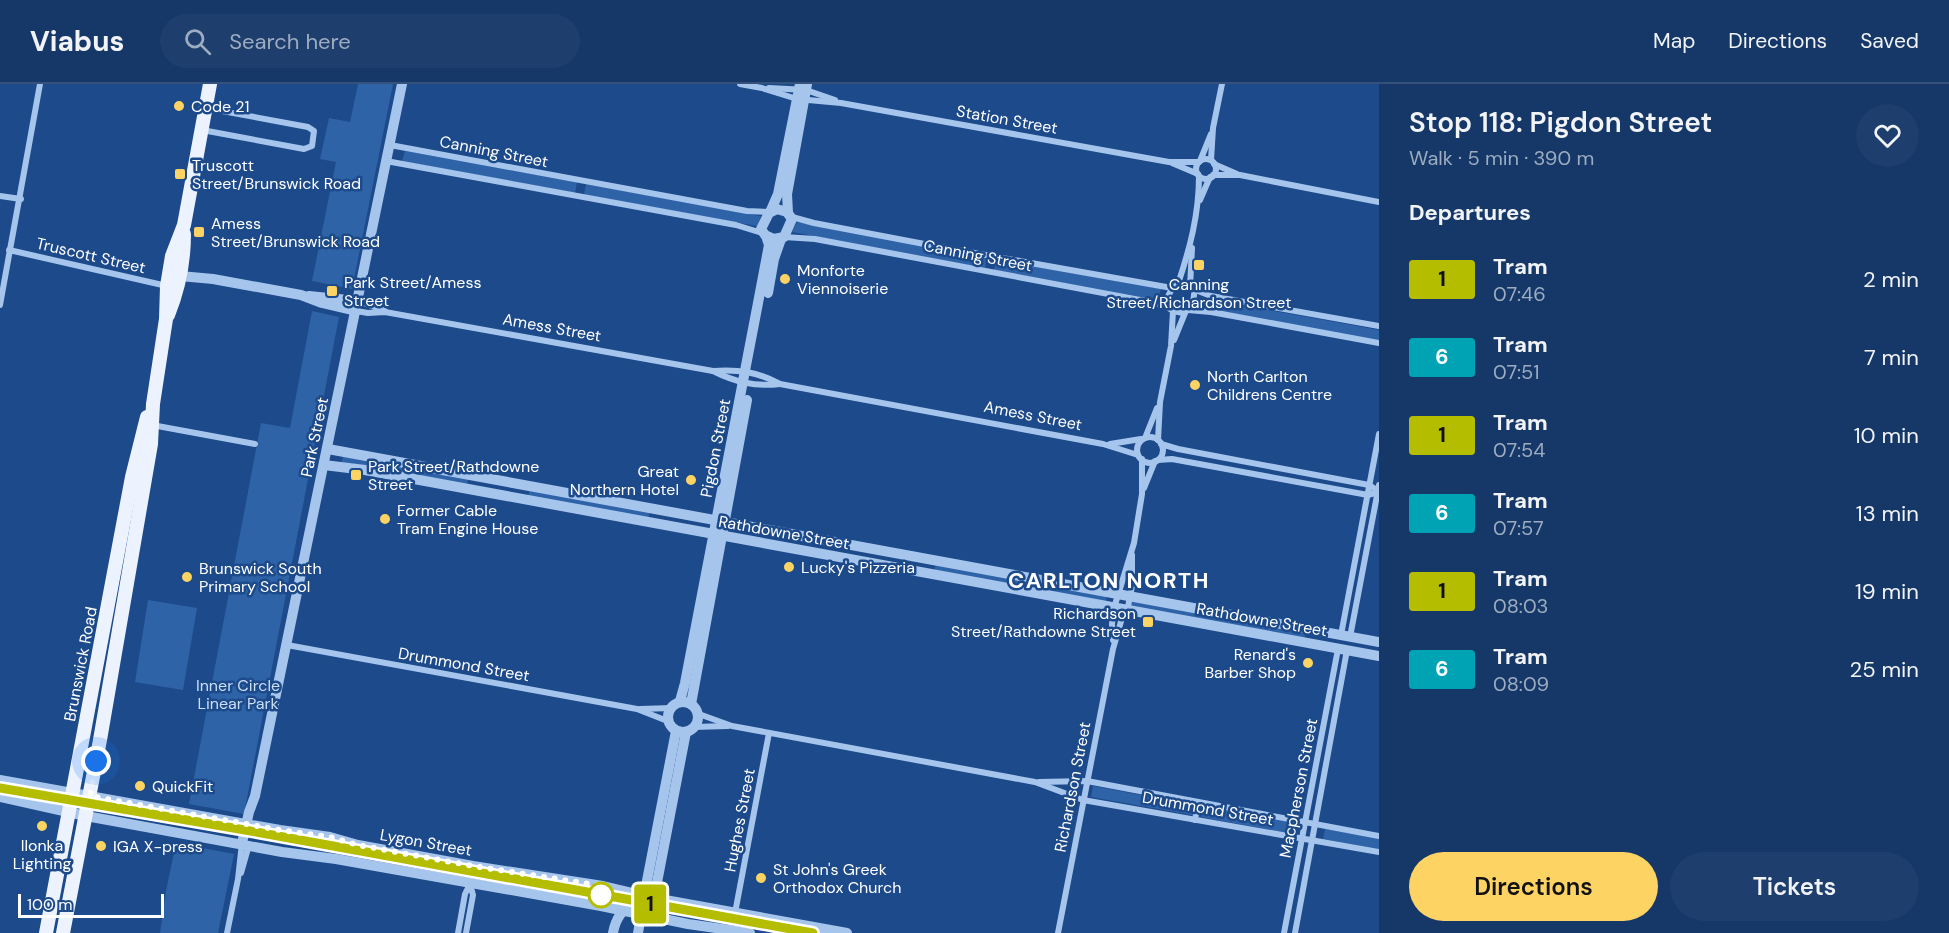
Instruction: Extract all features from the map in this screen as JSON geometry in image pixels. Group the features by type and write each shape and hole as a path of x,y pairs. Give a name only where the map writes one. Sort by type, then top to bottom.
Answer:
{"main road":[{"name":"Brunswick Road","path":"166,319 177,292 177,272 172,256 183,225 210,84"},
{"name":"Brunswick Road","path":"46,933 72,792 153,404 166,319 167,286 177,272"},
{"name":"Brunswick Road","path":"63,933 90,796 151,444 148,424"},
{"path":"53,900 69,903"}],"street":[{"path":"0,305 40,84"},
{"name":"Park Street","path":"227,933 256,805 255,796 402,84"},
{"name":"Station Street","path":"740,84 802,91 841,103 1169,162 1199,161"},
{"path":"1199,203 1215,170 1212,162 1213,128 1222,84"},
{"name":"Station Street","path":"762,88 802,91 841,103"},
{"path":"802,91 787,194 791,222 783,238 773,239 764,234 762,226 778,194 802,91"},
{"path":"201,130 304,149 312,146 314,138 314,131 308,128 205,108"},
{"path":"1213,128 1196,168 1199,175 1199,203 1192,241 1175,286 1166,301 1166,306 1173,311 1211,312 1379,343"},
{"name":"Canning Street","path":"390,145 747,211 771,211"},
{"path":"1199,161 1205,159 1240,175"},
{"name":"Canning Street","path":"386,161 736,225 764,234"},
{"name":"Station Street","path":"1169,162 1199,175"},
{"path":"1199,175 1204,178 1240,175 1379,202"},
{"path":"0,196 21,199"},
{"path":"771,211 778,209 789,215"},
{"name":"Canning Street","path":"789,215 814,223 935,246 1175,286"},
{"name":"Pigdon Street","path":"685,706 685,686 721,522 749,372 768,247 764,234"},
{"name":"Canning Street","path":"783,238 837,243 1166,306"},
{"name":"Pigdon Street","path":"749,372 773,265 783,238"},
{"path":"1171,346 1195,297 1192,289 1192,241"},
{"name":"Truscott Street","path":"9,250 167,286"},
{"name":"Amess Street","path":"177,272 306,296 316,295 357,306 373,313 385,312 713,372 747,383 765,386 780,384"},
{"path":"1175,286 1211,296 1379,326"},
{"path":"1156,460 1162,452 1160,402 1171,346 1173,311"},
{"name":"Amess Street","path":"713,372 749,372 767,377 780,384 1103,444 1140,457"},
{"path":"1160,402 1137,448 1140,457 1148,462 1172,459 1368,495 1379,489"},
{"path":"148,424 255,444"},
{"path":"1343,650 1379,434"},
{"path":"1144,438 1152,437 1178,449 1369,485 1379,489"},
{"name":"Amess Street","path":"1103,444 1144,438"},
{"name":"Rathdowne Street","path":"328,449 1379,642"},
{"path":"1208,465 1209,455"},
{"name":"Richardson Street","path":"1113,649 1114,608 1132,555 1142,494 1140,457"},
{"name":"Richardson Street","path":"1142,494 1156,460"},
{"name":"Rathdowne Street","path":"324,465 365,470 1379,656"},
{"path":"1301,483 1303,473"},
{"path":"474,491 477,477"},
{"path":"1345,636 1379,489"},
{"path":"653,523 656,508"},
{"name":"Richardson Street","path":"1058,932 1113,649 1130,596 1133,579 1132,555"},
{"path":"1306,643 1309,629"},
{"name":"Drummond Street","path":"287,645 637,709 681,728 732,726"},
{"name":"Macpherson Street","path":"1285,929 1305,823 1343,650"},
{"name":"Macpherson Street","path":"1296,931 1343,650"},
{"path":"681,728 670,713 685,706"},
{"path":"638,933 641,915 654,898 664,819 685,706"},
{"name":"Drummond Street","path":"637,709 685,706 732,726 1035,782 1083,800 1379,852"},
{"name":"Hughes Street","path":"735,913 769,733"},
{"name":"Lygon Street","path":"0,780 330,837 358,845 473,866 580,882 843,933"},
{"name":"Drummond Street","path":"1035,782 1087,781 1379,836"},
{"name":"Lygon Street","path":"0,797 86,816 688,924 750,933"},
{"path":"1195,820 1198,802"},
{"path":"613,933 615,920 622,911 642,895 664,819"},
{"path":"448,880 452,862"},
{"path":"458,933 473,866"},
{"path":"466,933 472,895 470,884"},
{"path":"732,930 735,913"},
{"path":"1285,929 1296,931"}],"green space":[{"path":"358,84 393,84 352,289 312,281 336,162 320,159 329,118 350,122"},
{"path":"405,151 577,182 575,193 402,161"},
{"path":"586,184 761,216 757,226 584,195"},
{"path":"797,222 987,257 985,268 792,232"},
{"path":"996,259 1161,289 1158,300 994,270"},
{"path":"1203,298 1379,330 1379,341 1201,308"},
{"name":"Inner Circle Linear Park","path":"312,311 339,317 244,814 189,804 261,423 290,428"},
{"path":"343,456 468,478 467,487 341,464"},
{"path":"530,488 650,511 648,519 528,497"},
{"path":"936,564 1107,595 1106,603 934,572"},
{"path":"1133,599 1306,630 1304,641 1131,608"},
{"path":"148,600 197,608 183,690 135,682"},
{"path":"1093,786 1194,805 1192,815 1091,797"},
{"path":"1203,807 1295,823 1292,834 1201,817"},
{"path":"1325,829 1379,838 1379,849 1323,839"},
{"path":"176,843 234,854 218,933 160,933"}],"tram line":[{"path":"0,788 813,933"},
{"name":"1","path":"0,788 813,933"}],"place":[{"name":"Code 21","path":"179,106"},
{"name":"Truscott Street/Brunswick Road","path":"180,174"},
{"name":"Amess Street/Brunswick Road","path":"199,232"},
{"name":"Canning Street/Richardson Street","path":"1199,265"},
{"name":"Monforte Viennoiserie","path":"785,279"},
{"name":"Park Street/Amess Street","path":"332,291"},
{"name":"North Carlton Childrens Centre","path":"1195,385"},
{"name":"Park Street/Rathdowne Street","path":"356,475"},
{"name":"Great Northern Hotel","path":"691,480"},
{"name":"Former Cable Tram Engine House","path":"385,519"},
{"name":"Lucky's Pizzeria","path":"789,567"},
{"name":"Brunswick South Primary School","path":"187,577"},
{"name":"Richardson Street/Rathdowne Street","path":"1148,622"},
{"name":"Renard's Barber Shop","path":"1308,663"},
{"name":"QuickFit","path":"140,786"},
{"name":"Ilonka Lighting","path":"42,826"},
{"name":"IGA X-press","path":"101,846"},
{"name":"St John's Greek Orthodox Church","path":"761,878"}],"district":[{"name":"CARLTON NORTH","path":"1109,580"}],"route":[{"path":"96,761 90,796 330,837 358,845 473,866 603,886 601,895"}]}
